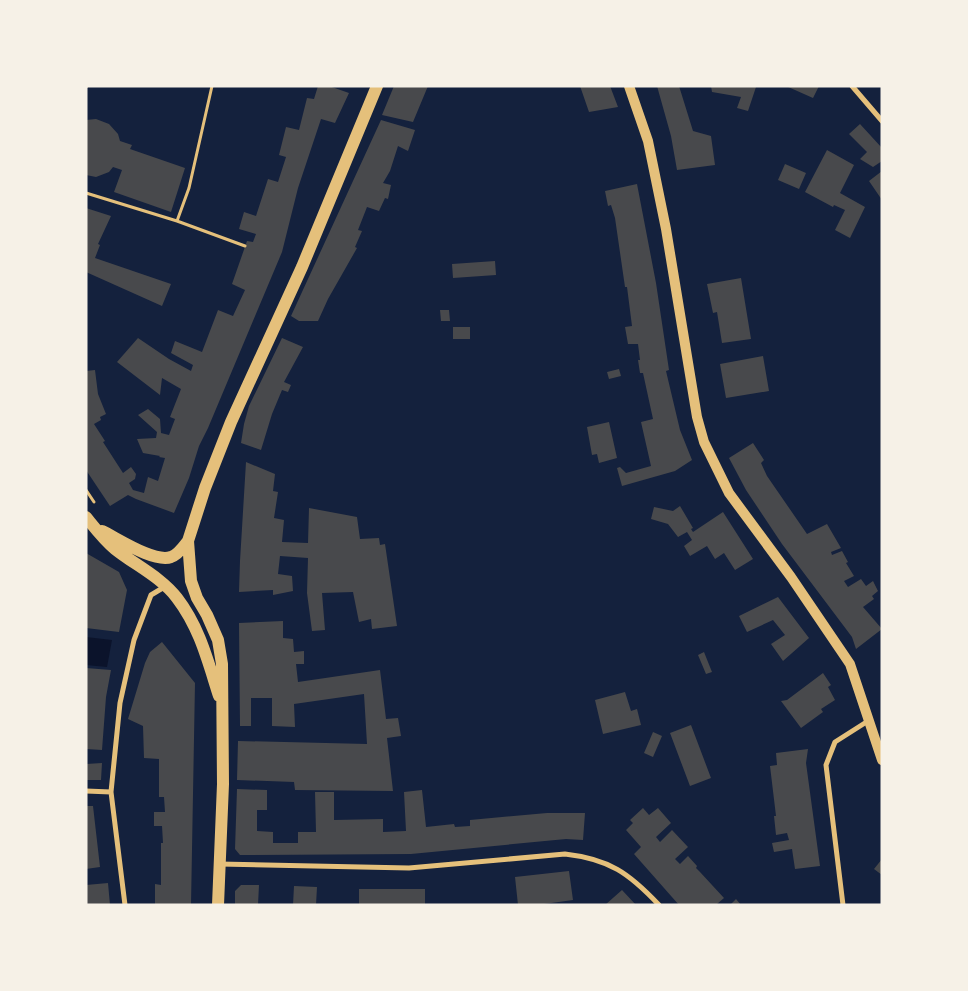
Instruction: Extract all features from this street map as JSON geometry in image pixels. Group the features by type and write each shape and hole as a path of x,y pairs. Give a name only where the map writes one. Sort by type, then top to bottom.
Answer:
{"main road":[{"path":"218,905 222,784 222,679 220,651 218,640 197,598 191,581 188,541 205,488 231,422 302,267 377,86"},
{"path":"630,86 648,141 666,229 697,417 704,442 729,493 791,577 850,664 882,760"},
{"path":"91,522 143,551 158,557 171,557 188,541"},
{"path":"91,522 113,548 166,586 177,597 192,620 205,649 221,703"}],"street":[{"path":"852,86 882,121"},
{"path":"125,905 111,792 120,702 134,640 151,595 166,586"},
{"path":"843,905 826,764 835,742 868,721"},
{"path":"86,791 111,792"},
{"path":"219,864 408,868 565,854 588,857 615,867 640,885 659,905"}],"path":[{"path":"176,221 189,188 212,86"},
{"path":"86,193 176,221 245,246"}],"water":[{"path":"86,637 112,640 107,667 86,665"}],"building":[{"path":"318,86 329,86 349,93 335,123 321,119 298,188 282,252 199,446 189,478 174,513 128,495 110,506 86,470 86,371 95,370 98,394 106,414 100,417 101,420 94,424 123,473 131,467 136,474 135,479 129,483 133,490 144,493 148,477 158,481 165,458 143,453 137,439 156,438 157,432 138,415 148,409 160,419 161,433 169,435 175,419 170,417 181,389 162,378 160,395 117,362 138,338 191,371 193,365 171,353 175,341 202,352 218,310 233,316 245,290 232,284 247,241 253,242 256,234 239,229 244,212 256,216 268,179 278,182 286,157 279,155 286,127 299,130 307,98 314,99"},
{"path":"394,86 428,86 413,122 382,115"},
{"path":"580,86 610,86 618,107 589,112"},
{"path":"657,86 679,86 693,131 711,136 715,165 677,170 671,136"},
{"path":"711,86 756,87 748,111 737,108 741,97 712,92"},
{"path":"786,86 819,86 813,98"},
{"path":"96,119 109,124 118,134 120,141 132,145 130,149 185,168 171,212 114,192 122,170 113,167 109,172 96,177 86,175 86,120"},
{"path":"381,120 415,130 408,151 398,146 390,171 383,183 391,185 388,199 385,198 379,211 367,207 358,230 362,231 355,247 357,248 328,299 318,321 299,321 291,316"},
{"path":"860,124 882,148 882,161 873,167 860,159 867,152 849,134"},
{"path":"827,150 854,165 840,193 865,207 850,238 835,230 845,210 834,205 833,207 805,192"},
{"path":"785,164 806,173 799,189 778,180"},
{"path":"882,171 882,200 869,181"},
{"path":"637,184 656,283 669,370 666,371 680,430 692,460 675,471 622,486 617,468 620,467 626,473 651,466 641,422 653,419 643,373 640,373 638,344 628,344 625,327 632,326 627,287 625,287 615,218 611,205 608,206 605,191"},
{"path":"86,208 111,216 98,244 100,245 95,258 171,284 162,306 86,272"},
{"path":"495,261 496,275 453,278 452,264"},
{"path":"741,278 751,339 722,343 717,312 713,313 707,284"},
{"path":"440,310 449,310 450,321 441,321"},
{"path":"453,327 470,327 470,339 453,339"},
{"path":"282,338 303,347 284,382 291,385 288,392 282,390 272,414 261,450 241,443 244,424 249,406"},
{"path":"763,356 769,391 726,398 720,364"},
{"path":"619,369 621,376 609,379 607,372"},
{"path":"609,422 617,458 599,463 597,454 592,455 587,427"},
{"path":"753,443 764,460 761,463 767,476 807,534 827,524 841,548 831,552 832,555 842,551 848,562 846,563 854,576 844,581 848,587 861,579 866,586 873,581 878,591 872,596 874,599 863,607 882,629 856,649 852,637 782,544 746,490 729,458"},
{"path":"246,462 275,474 273,491 278,492 274,518 284,520 282,542 308,543 309,508 357,517 360,539 379,538 380,545 385,544 397,626 372,629 371,619 359,622 353,592 322,593 325,630 312,631 307,593 308,558 280,556 278,574 292,576 293,591 273,595 273,590 239,592"},
{"path":"680,506 693,528 691,529 693,532 723,512 753,559 735,570 724,553 715,559 707,546 690,556 684,546 692,540 687,532 678,537 668,524 651,519 654,507 673,511"},
{"path":"86,553 119,572 127,590 119,632 86,628"},
{"path":"778,597 809,638 783,661 771,644 785,635 773,620 747,632 739,616"},
{"path":"283,621 283,638 293,639 294,652 304,651 304,664 296,664 298,682 380,670 386,719 398,718 401,736 387,738 393,791 295,790 294,782 237,780 238,741 367,744 364,694 294,704 295,727 272,726 272,698 251,698 251,726 240,726 239,623"},
{"path":"162,642 195,683 191,905 155,905 155,884 161,885 161,843 163,843 162,826 154,826 154,812 165,812 164,797 159,797 159,759 144,758 143,726 128,719 145,663 150,652"},
{"path":"704,652 712,672 706,674 698,655"},
{"path":"86,668 111,670 106,697 102,750 86,749"},
{"path":"823,673 831,685 828,687 835,700 821,709 823,712 801,728 781,701 787,700"},
{"path":"625,692 631,711 637,709 641,725 603,734 595,700"},
{"path":"691,725 711,778 690,786 670,733"},
{"path":"653,732 662,736 653,757 644,753"},
{"path":"808,749 806,763 820,866 795,869 792,849 774,852 772,843 789,840 787,833 776,835 774,816 776,816 770,766 777,765 776,753"},
{"path":"102,763 101,780 86,780 86,764"},
{"path":"237,789 267,790 267,810 257,810 257,831 273,832 273,843 298,843 298,832 316,832 315,792 334,792 334,820 383,819 383,832 406,831 404,792 422,790 426,827 454,824 455,827 470,826 470,820 547,813 585,813 583,840 566,839 411,854 240,855 235,849"},
{"path":"86,806 93,806 100,867 86,869"},
{"path":"643,808 649,815 658,808 671,823 656,837 660,842 672,830 688,847 675,859 680,864 688,856 697,866 696,868 724,898 718,905 679,905 634,854 641,847 626,830 633,823 630,820"},
{"path":"882,859 882,875 874,869"},
{"path":"569,871 573,900 537,905 518,905 515,877"},
{"path":"108,883 110,905 86,905 86,885"},
{"path":"241,885 259,885 258,905 235,905 235,891"},
{"path":"294,886 317,887 316,905 293,905"},
{"path":"359,889 425,889 425,905 359,905"},
{"path":"622,890 636,905 605,905"},
{"path":"736,899 741,905 730,905"}]}
